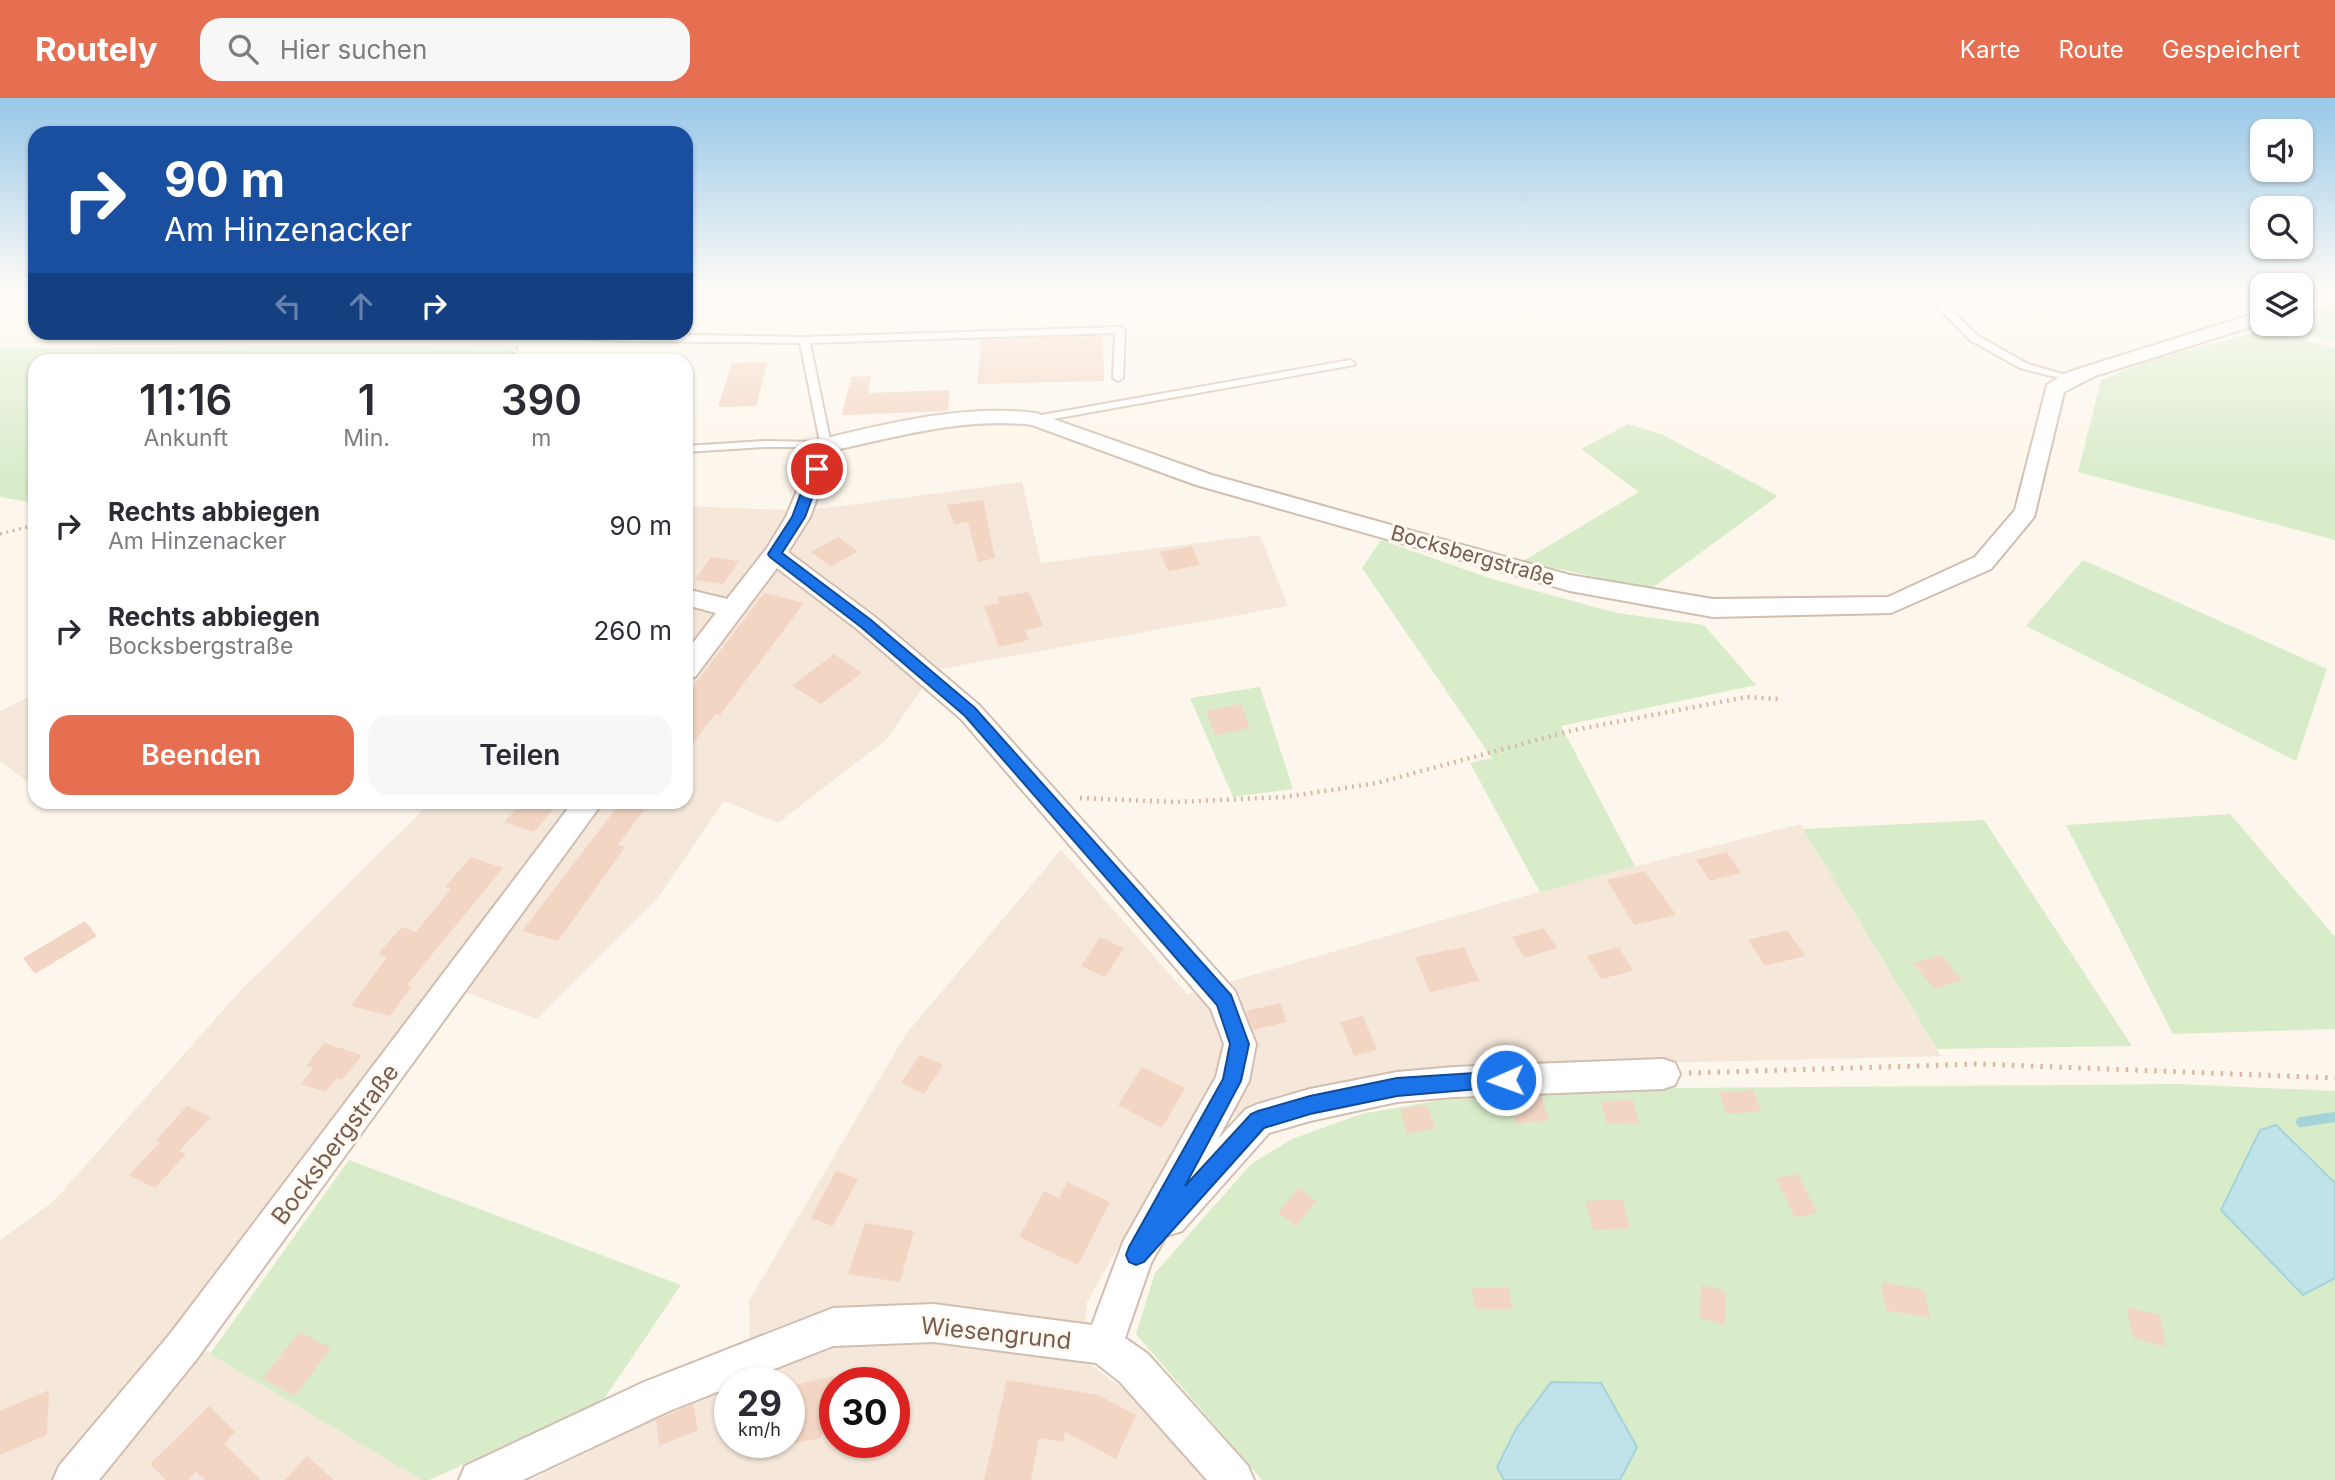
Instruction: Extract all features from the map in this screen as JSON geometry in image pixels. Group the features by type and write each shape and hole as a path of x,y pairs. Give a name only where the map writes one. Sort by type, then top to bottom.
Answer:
{"street":[{"path":"2071,378 2148,353"},
{"name":"Bocksbergstraße","path":"826,445 985,415 1013,414 1036,419 1204,480 1570,583 1713,608 1891,606 1983,563 2026,512 2054,389 2071,378"},
{"path":"693,661 775,554 798,517 826,445"},
{"path":"775,554 866,623 970,712 1224,1001 1240,1044 1232,1081 1136,1255 1104,1345 1134,1368 1234,1480"},
{"path":"693,599 732,609"},
{"name":"Bocksbergstraße","path":"73,1480 184,1347 584,809"},
{"path":"1136,1255 1258,1120 1310,1105 1397,1087 1454,1082 1663,1074"},
{"name":"Wiesengrund","path":"479,1480 658,1396 833,1327 934,1323 1104,1345"}],"lane":[{"path":"693,449 765,444 826,445 807,353"},
{"path":"1118,378 1119,353"},
{"path":"2002,353 2024,366 2071,378"},
{"path":"1036,419 1350,363"}],"path":[{"path":"0,534 28,527"},
{"path":"1048,798 1175,802 1285,797 1377,783 1574,730 1747,697 1778,699"},
{"path":"1663,1074 1980,1064 2335,1078"}],"shaded area":[{"path":"1022,482 1041,563 1260,535 1288,606 912,674 924,686 887,739 778,823 724,801 657,899 537,1019 440,983 178,1334 422,1480 0,1480 0,1240 53,1202 241,990 424,809 693,809 693,506 785,510 826,508"},
{"path":"28,697 28,782 0,761 0,711"},
{"path":"1800,824 1941,1056 1415,1069 1278,1101 1193,1131 1164,1166 1087,1302 1082,1358 1154,1412 1214,1480 531,1480 714,1390 714,1458 805,1458 805,1367 750,1367 749,1301 906,1034 1061,850 1187,994 1570,883"}],"green space":[{"path":"0,353 514,353 28,354 28,502 0,497"},
{"path":"2177,353 2335,353 2335,540 2078,472 2101,380 2149,361"},
{"path":"1628,424 1661,434 1778,496 1651,589 1523,561 1639,492 1581,449"},
{"path":"1381,540 1492,579 1617,613 1704,625 1756,685 1561,726 1635,866 1540,892 1470,763 1492,758 1362,568"},
{"path":"2083,560 2327,669 2296,761 2026,626"},
{"path":"1260,687 1293,789 1233,797 1190,698"},
{"path":"2230,814 2335,937 2335,1029 2173,1034 2066,825"},
{"path":"1984,820 2132,1046 1937,1049 1803,829"},
{"path":"2178,1084 2335,1091 2335,1480 1262,1480 1136,1334 1155,1273 1251,1164 1292,1139 1361,1114 1442,1100 1671,1088"},
{"path":"349,1160 681,1285 602,1402 429,1480 422,1480 210,1354"}],"water":[{"path":"2276,1125 2335,1183 2335,1278 2303,1295 2221,1210 2260,1130"},
{"path":"1551,1382 1601,1383 1637,1447 1620,1480 1504,1480 1497,1467 1516,1429"}],"building":[{"path":"980,353 1103,353 1104,381 977,384"},
{"path":"768,362 756,406 718,407 732,363"},
{"path":"871,376 868,393 950,390 948,411 842,415 851,377"},
{"path":"983,500 995,558 978,562 968,522 954,524 947,505"},
{"path":"838,537 858,551 831,567 811,552"},
{"path":"1192,546 1200,565 1168,571 1160,552"},
{"path":"711,557 739,561 723,584 695,580"},
{"path":"1029,592 1043,626 1025,630 1029,640 999,647 984,606 999,603 998,597"},
{"path":"764,593 804,603 720,715 716,714 711,719 693,743 693,686"},
{"path":"834,654 862,673 821,704 792,686"},
{"path":"1241,704 1250,728 1215,735 1206,711"},
{"path":"516,809 554,809 534,832 504,822"},
{"path":"616,809 645,809 618,845 625,847 558,941 522,931"},
{"path":"1727,852 1741,873 1710,881 1696,860"},
{"path":"471,857 503,868 407,985 412,986 390,1016 351,1006 387,957 378,954 402,927 416,932 451,889 445,887"},
{"path":"1645,871 1676,915 1634,925 1607,880"},
{"path":"85,921 97,936 35,974 23,958"},
{"path":"1544,928 1557,948 1524,958 1512,937"},
{"path":"1787,930 1805,956 1765,966 1748,940"},
{"path":"1100,937 1124,948 1105,977 1081,966"},
{"path":"1464,947 1479,981 1430,992 1415,957"},
{"path":"1619,947 1633,971 1601,979 1587,956"},
{"path":"1941,955 1962,980 1934,989 1913,963"},
{"path":"1280,1003 1287,1022 1253,1030 1246,1011"},
{"path":"1363,1016 1377,1050 1354,1056 1340,1022"},
{"path":"324,1043 362,1055 342,1080 336,1078 326,1092 301,1084 313,1068 306,1066"},
{"path":"920,1055 943,1065 924,1094 901,1083"},
{"path":"1142,1067 1185,1088 1162,1128 1118,1105"},
{"path":"1753,1090 1761,1111 1727,1114 1719,1092"},
{"path":"1541,1096 1549,1120 1516,1124 1509,1100"},
{"path":"1633,1100 1639,1123 1607,1124 1601,1101"},
{"path":"1427,1105 1435,1129 1407,1134 1400,1109"},
{"path":"187,1106 211,1117 179,1151 186,1154 155,1188 129,1175 160,1142 156,1140"},
{"path":"836,1171 858,1179 833,1226 811,1218"},
{"path":"1798,1174 1817,1213 1795,1217 1776,1178"},
{"path":"1067,1182 1110,1202 1078,1265 1019,1237 1044,1191 1059,1198"},
{"path":"1298,1188 1316,1201 1296,1226 1278,1213"},
{"path":"1622,1199 1630,1228 1593,1230 1586,1201"},
{"path":"865,1223 914,1231 900,1282 848,1274"},
{"path":"1881,1282 1924,1290 1930,1318 1886,1310"},
{"path":"1701,1285 1725,1291 1725,1325 1700,1318"},
{"path":"1472,1288 1509,1288 1512,1309 1475,1309"},
{"path":"2127,1307 2160,1315 2166,1347 2133,1338"},
{"path":"299,1332 331,1348 295,1396 262,1379"},
{"path":"819,1379 819,1438 805,1441 805,1383"},
{"path":"1007,1380 1098,1395 1136,1415 1116,1459 1065,1432 1063,1442 1039,1438 1031,1480 984,1480"},
{"path":"49,1390 47,1435 0,1455 0,1411"},
{"path":"693,1404 698,1430 659,1446 656,1420"},
{"path":"209,1406 235,1432 224,1444 261,1480 205,1480 196,1472 188,1480 166,1480 150,1464"},
{"path":"307,1456 334,1480 285,1480"}],"waterway":[{"path":"2301,1122 2335,1117"}],"route":[{"path":"817,469 798,517 775,554 866,623 970,712 1224,1001 1240,1044 1232,1081 1136,1255 1258,1120 1310,1105 1397,1087 1506,1080"}]}
